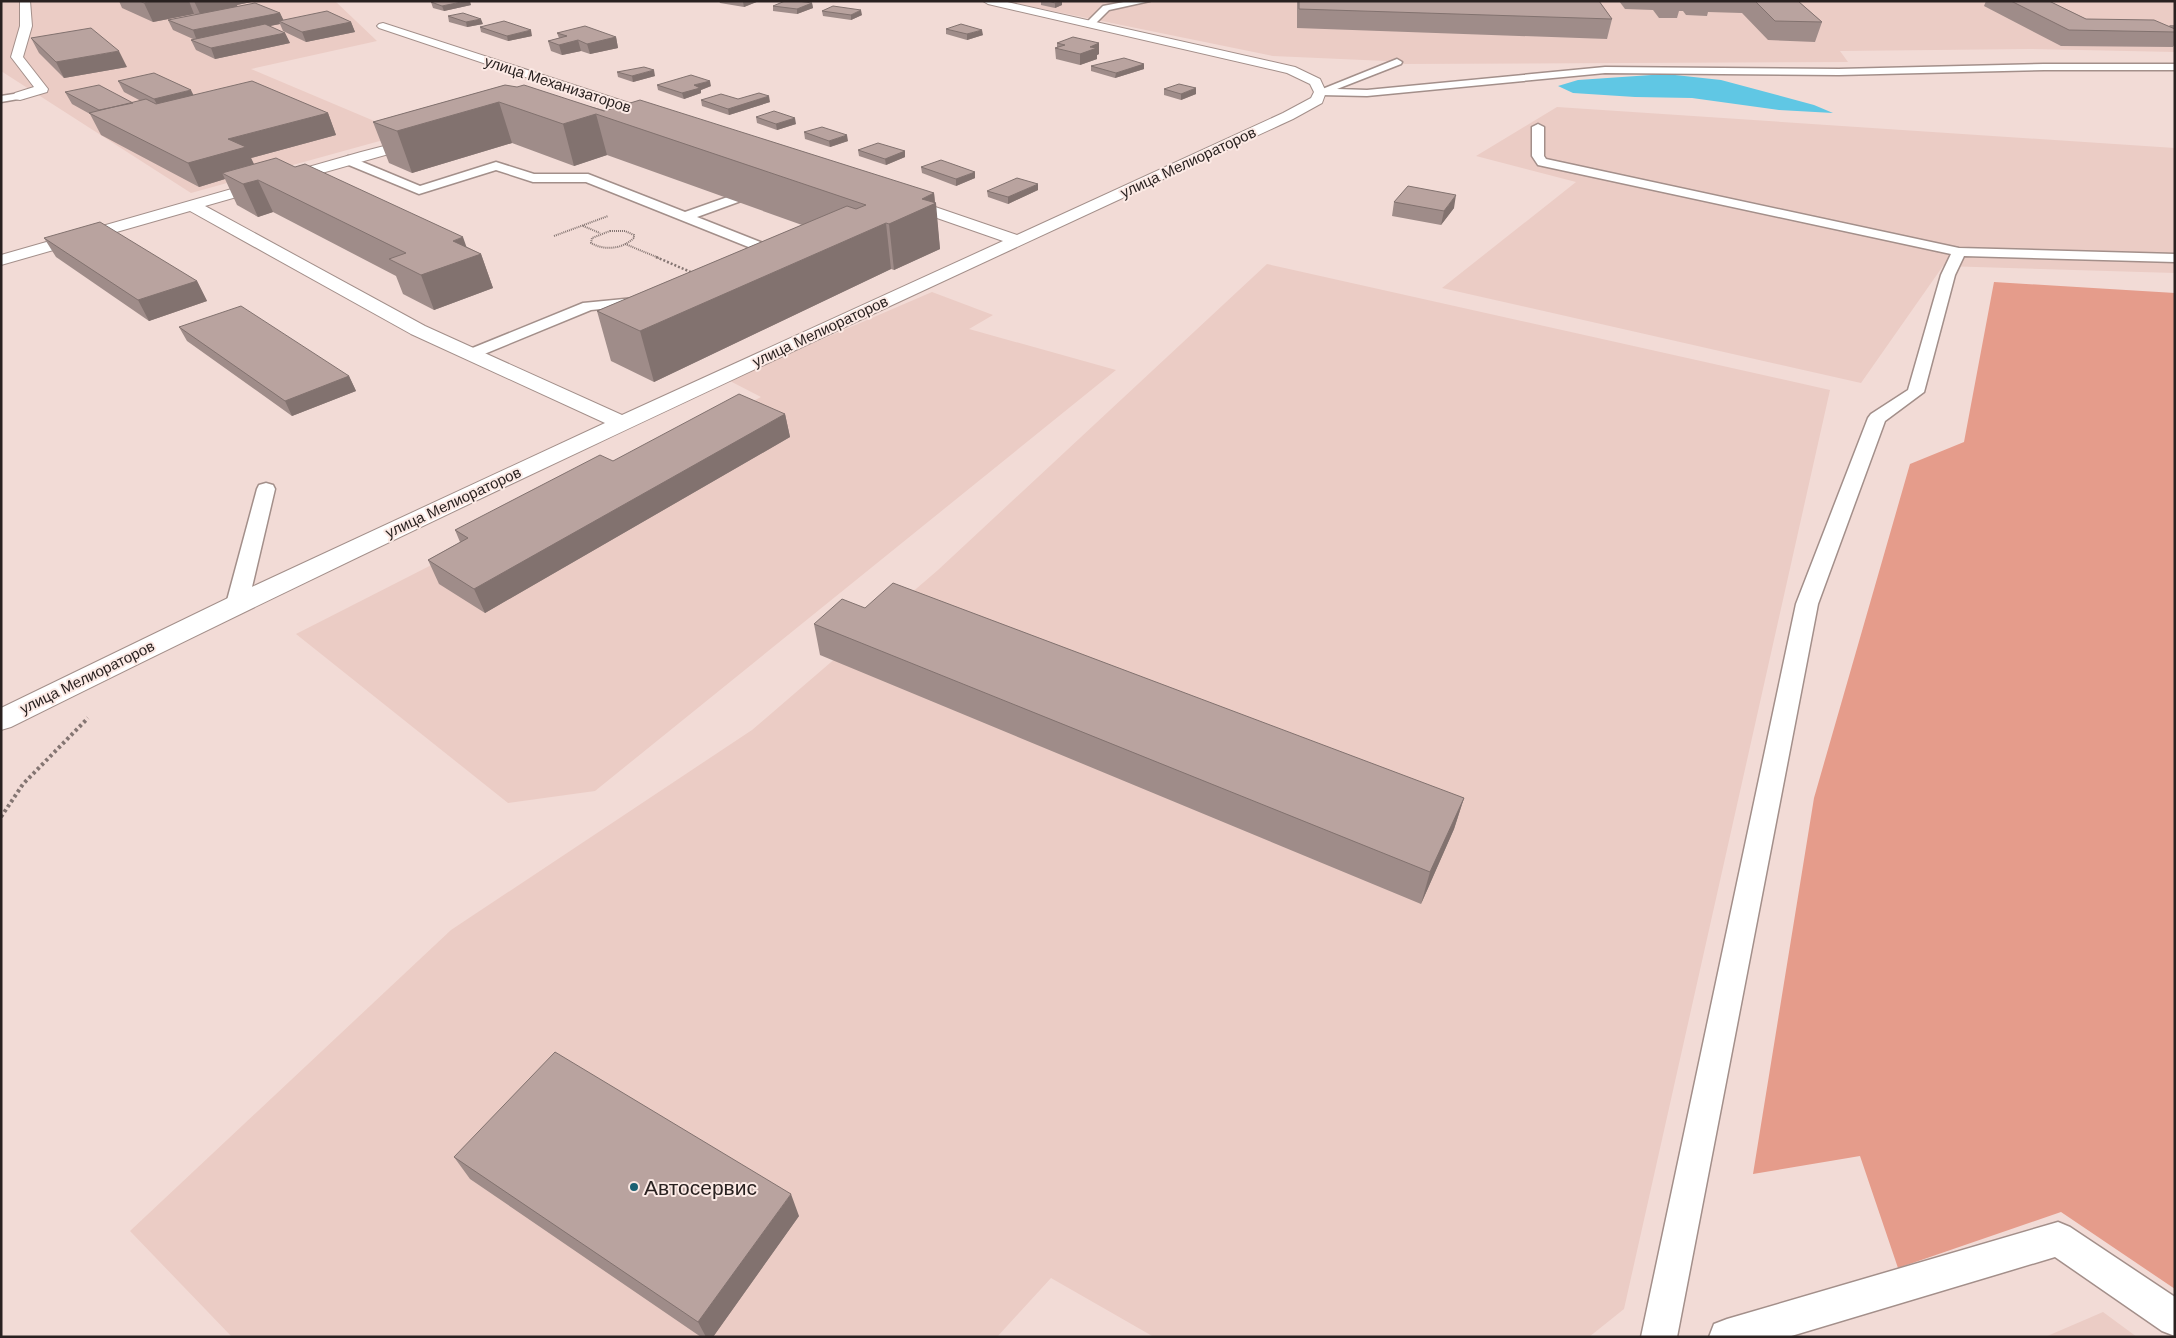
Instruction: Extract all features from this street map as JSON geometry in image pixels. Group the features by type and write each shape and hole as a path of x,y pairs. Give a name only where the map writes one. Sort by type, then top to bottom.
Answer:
{"street":[{"path":"20,96 42,89 17,56 26,26 25,1"},
{"path":"988,1 1291,70 1315,82 1320,92"},
{"name":"улица Механизаторов","path":"383,26 675,123"},
{"name":"улица Мелиораторов","path":"1,720 237,604 622,423 1288,116 1317,100 1320,92"},
{"path":"565,102 592,95"},
{"path":"1,260 434,137"},
{"path":"887,195 1017,240"},
{"path":"193,206 418,330 622,423"}],"lane":[{"path":"1090,24 1106,8 1146,1"},
{"path":"1320,92 1397,62"},
{"path":"1320,92 1367,93 1605,70 1839,72 2044,67 2175,67"},
{"path":"1,99 20,96"},
{"path":"1538,127 1538,156 1542,162 1959,252 2175,258"},
{"path":"348,160 419,190 496,166 533,178 588,178 768,250 702,277"},
{"path":"685,217 772,185"},
{"path":"1659,1337 1807,604 1877,418 1916,392 1948,275 1959,252"},
{"path":"471,354 588,306 642,302 660,295"},
{"path":"237,604 266,489"},
{"path":"1727,1337 2058,1239 2175,1318"}],"path":[{"path":"554,236 647,202"},
{"path":"582,226 600,234"},
{"path":"620,230 632,233 634,238 625,244 609,248 591,243 592,238 600,234 620,230"},
{"path":"625,244 702,277"},
{"path":"1,817 23,784 92,714"}],"shaded area":[{"path":"1,1 335,1 377,41 251,69 405,134 191,193 1,71"},
{"path":"1004,1 2175,1 2175,52 2028,49 1840,51 1848,62 1400,64 1386,61 1273,56"},
{"path":"1557,107 2175,148 2175,273 1943,266 1861,383 1442,288 1576,182 1476,156"},
{"path":"1267,264 1830,390 1624,1309 1589,1337 1154,1337 1051,1278 997,1337 232,1337 130,1231 451,930 752,730 938,570"},
{"path":"1994,282 2175,293 2175,1289 2061,1212 1898,1268 1860,1156 1753,1174 1814,798 1910,464 1964,442"},
{"path":"932,292 993,315 969,329 1116,370 595,791 508,803 296,634 761,397 728,380"},
{"path":"2103,1312 2137,1337 2045,1337"}],"water":[{"path":"1666,74 1721,80 1814,105 1833,113 1779,110 1692,98 1573,93 1558,86 1578,80"}],"building":[{"path":"466,1 442,6 431,2"},
{"path":"785,1 812,3 797,9 773,6"},
{"path":"1299,1 1599,1 1612,19 1299,9"},
{"path":"1755,1 1798,1 1822,22 1775,21"},
{"path":"2011,1 2049,1 2086,19 2154,20 2175,29 2175,32 2069,30"},
{"path":"255,3 280,13 193,30 168,20"},
{"path":"833,6 861,10 851,15 822,11"},
{"path":"327,11 351,22 302,32 279,21"},
{"path":"463,13 481,19 466,22 448,16"},
{"path":"504,21 531,30 507,36 480,27"},
{"path":"265,24 285,33 211,48 191,40"},
{"path":"961,24 982,30 967,34 946,29"},
{"path":"585,26 616,37 587,44 578,40 559,45 548,41 567,36 557,33"},
{"path":"91,28 119,51 56,62 31,38"},
{"path":"1073,37 1099,43 1090,47 1097,48 1080,54 1055,48 1065,45 1057,43"},
{"path":"1124,58 1144,64 1116,73 1091,66"},
{"path":"644,67 654,70 632,76 617,72"},
{"path":"154,73 191,90 154,99 118,81"},
{"path":"691,75 710,81 694,85 700,88 682,93 657,85"},
{"path":"252,81 328,113 228,139 246,147 188,163 89,113 146,99 156,104"},
{"path":"1179,84 1196,88 1181,94 1164,89"},
{"path":"99,85 133,103 99,110 65,92"},
{"path":"505,85 517,87 524,85 604,111 640,100 934,193 922,199 936,203 640,331 597,311 847,206 856,209 866,205 596,114 563,124 499,102 397,131 373,122"},
{"path":"759,93 769,96 728,109 701,100 721,94 738,99"},
{"path":"774,111 795,118 776,124 756,117"},
{"path":"822,127 847,135 829,141 804,132"},
{"path":"878,143 905,151 885,159 858,150"},
{"path":"276,158 295,167 305,164 463,237 453,241 481,254 421,275 389,259 406,253 258,180 243,184 222,173"},
{"path":"941,160 975,172 956,179 921,167"},
{"path":"1017,178 1038,184 1008,197 987,191"},
{"path":"1408,186 1456,195 1444,211 1394,202"},
{"path":"100,222 197,281 138,300 44,238"},
{"path":"241,306 349,376 285,401 179,327"},
{"path":"739,394 785,414 474,589 428,560 468,538 455,530 600,455 613,461"},
{"path":"893,583 1464,798 1430,872 814,624 842,599 865,608"},
{"path":"555,1052 791,1194 698,1322 454,1157"}],"place":[{"name":"Автосервис","path":"634,1187"}]}
